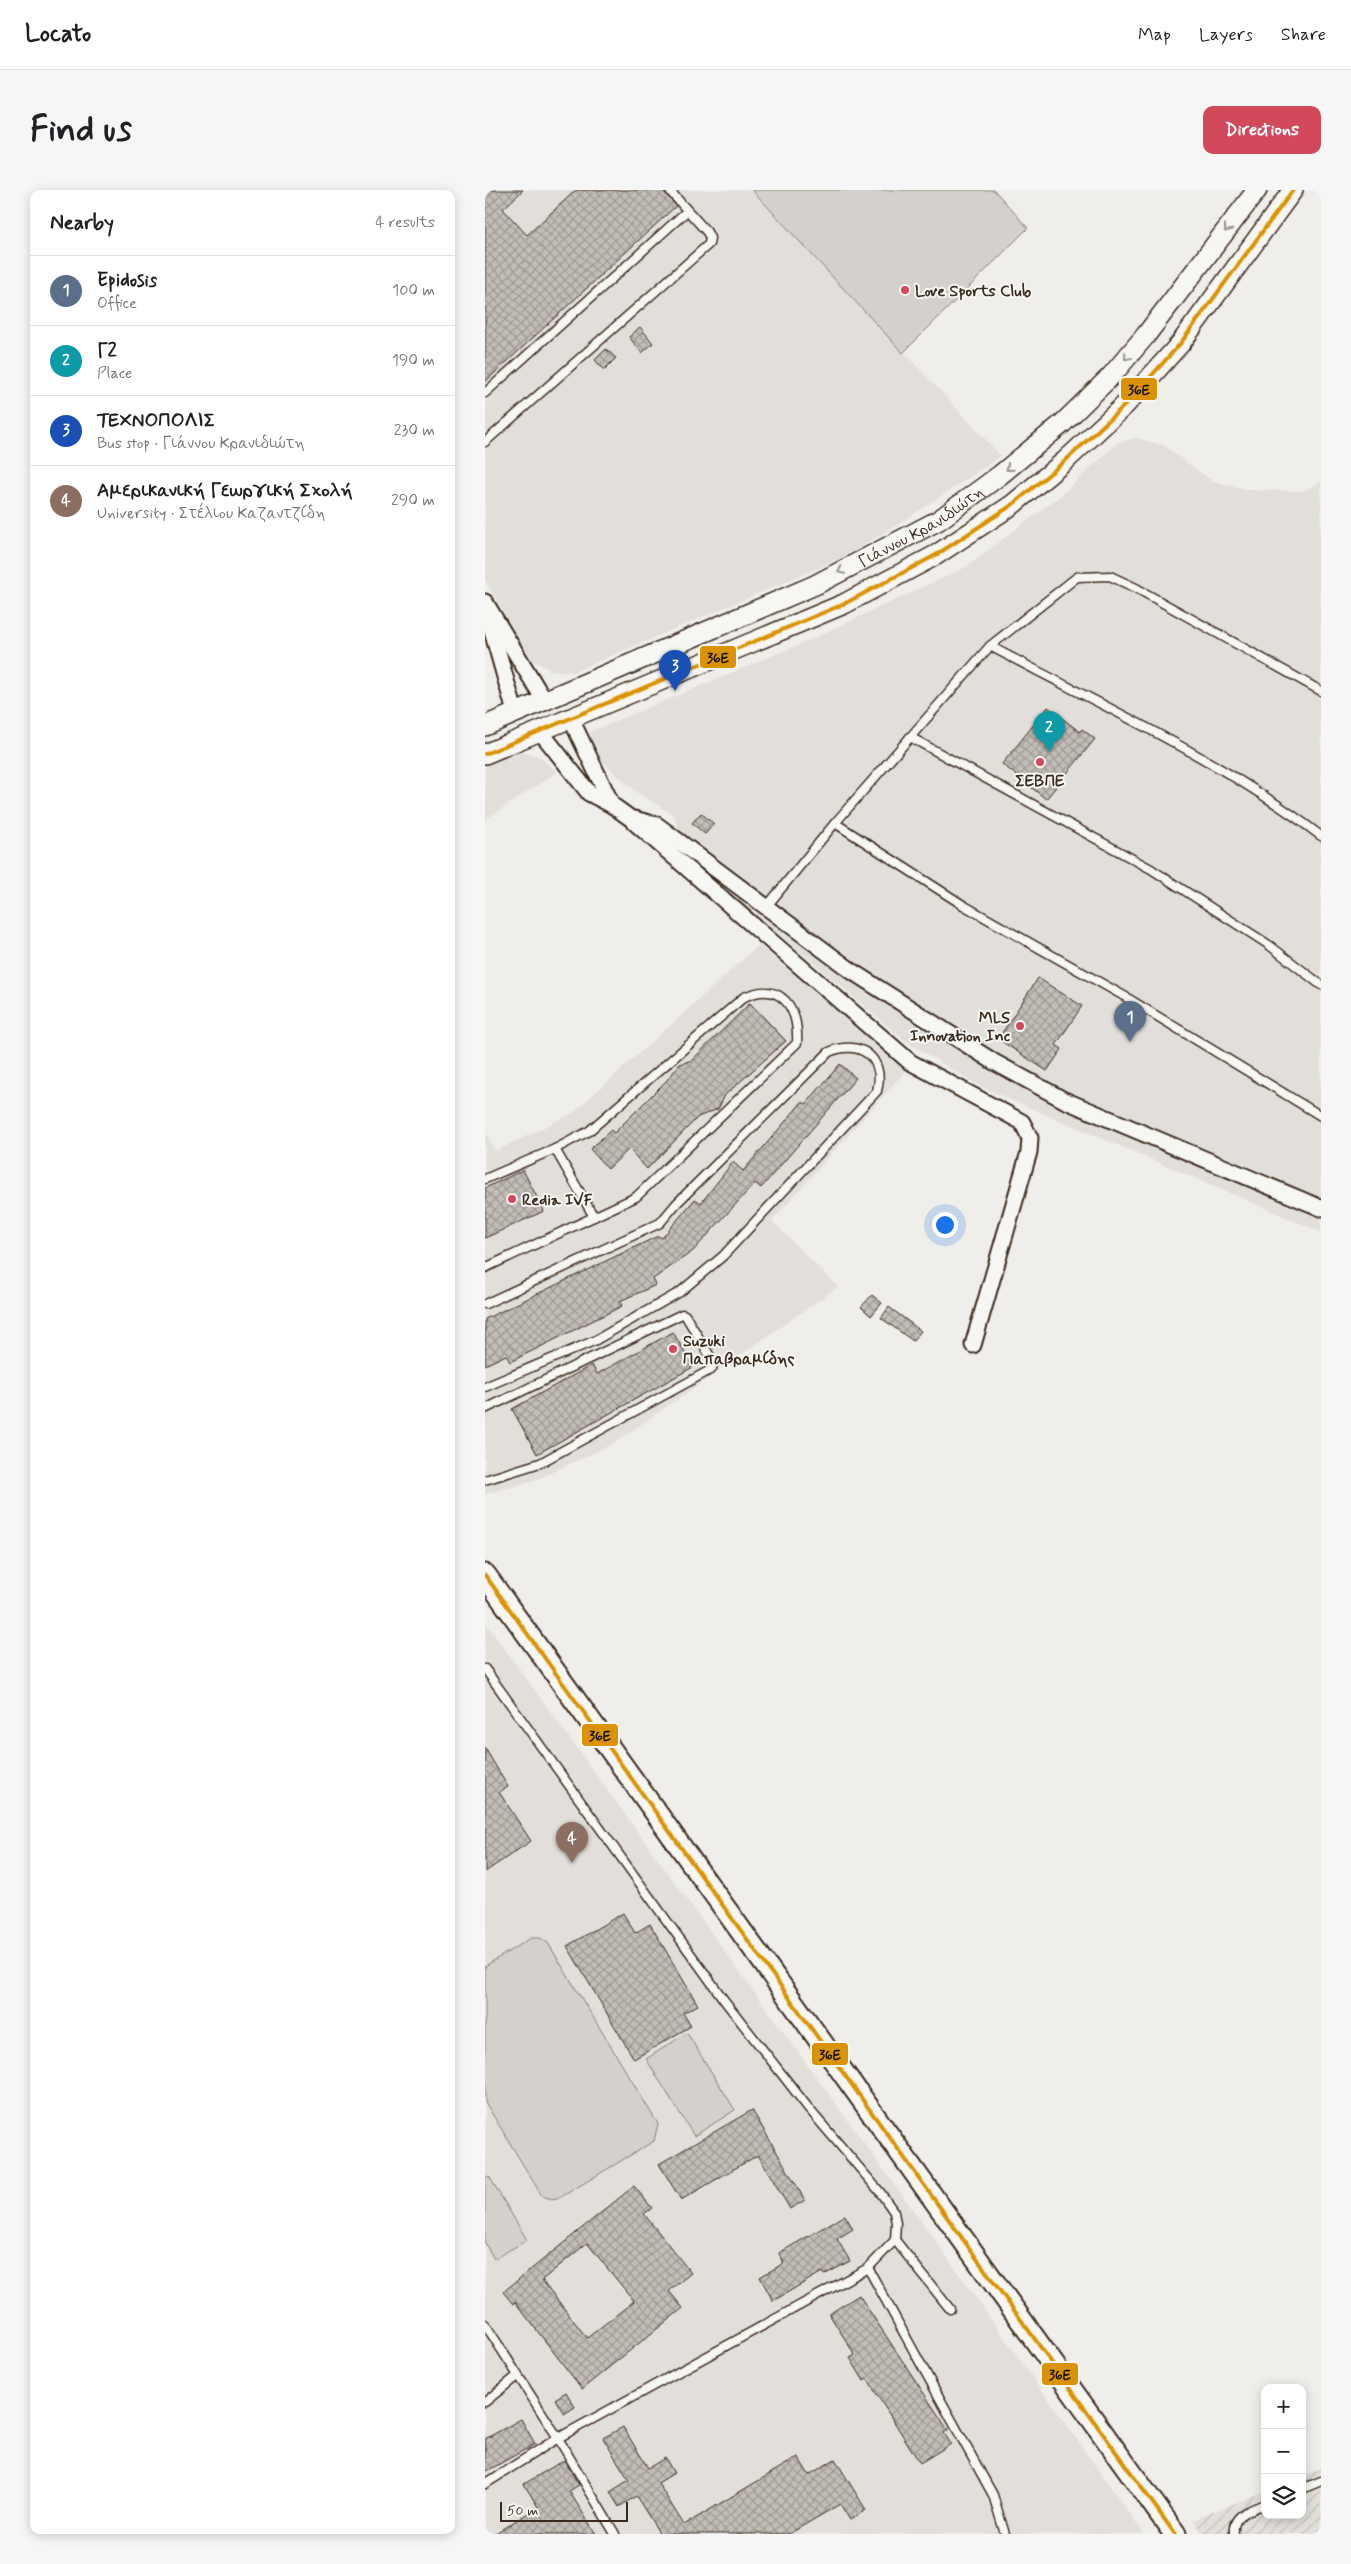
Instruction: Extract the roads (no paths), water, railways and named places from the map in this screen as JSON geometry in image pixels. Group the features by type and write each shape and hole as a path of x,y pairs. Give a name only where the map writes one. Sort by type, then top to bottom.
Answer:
{"main road":[{"path":"485,1575 1175,2534"}],"street":[{"name":"Γιάννου Κρανιδιώτη","path":"485,726 815,585 939,520 1000,475 1063,423 1112,374 1146,335 1257,190"},
{"name":"Γιάννου Κρανιδιώτη","path":"485,754 844,604 936,555 1012,505 1065,461 1126,404 1180,344 1293,190"},
{"path":"485,602 544,700"},
{"path":"485,606 515,712"},
{"path":"570,717 611,805"},
{"path":"540,731 589,793 630,818 909,1062 1022,1122 1030,1138 1029,1152 973,1345"},
{"path":"630,818 657,825 853,972 994,1062 1064,1100 1321,1208"}],"lane":[{"path":"485,442 709,244 710,238 707,232 669,190"},
{"path":"485,393 687,211"},
{"path":"767,906 835,823 990,646 1077,577 1109,576 1136,588 1321,692"},
{"path":"990,646 1163,737 1280,805 1321,836"},
{"path":"910,737 1151,869 1269,945 1321,986"},
{"path":"835,823 963,905 1124,996 1321,1116"},
{"path":"485,1179 555,1150 589,1130 743,997 759,992 775,994 793,1009 797,1024 797,1043 636,1197 485,1268"},
{"path":"485,1304 660,1223 683,1197 829,1052 843,1046 851,1046 867,1053 873,1059 879,1074 877,1091 723,1256 680,1292 596,1340 485,1387"},
{"path":"555,1150 594,1217"},
{"path":"485,1409 682,1314 685,1315 713,1361 712,1368 540,1463 485,1480"},
{"path":"485,1669 723,2000 809,2109 880,2192 894,2212 896,2223 895,2240 868,2268 558,2438 485,2484"},
{"path":"895,2240 950,2309"},
{"path":"868,2268 993,2495 1005,2534"},
{"path":"485,2324 558,2438 615,2534"},
{"path":"485,2402 517,2376"},
{"path":"1306,2487 1321,2481"},
{"path":"1234,2534 1234,2522 1238,2517 1261,2506"}],"place":[{"name":"Love Sports Club","path":"905,290"},
{"name":"ΤΕΧΝΟΠΟΛΙΣ","path":"675,691"},
{"name":"Γ2","path":"1049,752"},
{"name":"ΣΕΒΠΕ","path":"1040,762"},
{"name":"MLS Innovation Inc","path":"1020,1026"},
{"name":"Epidosis","path":"1130,1042"},
{"name":"Redia IVF","path":"512,1199"},
{"name":"Suzuki Παπαβραμίδης","path":"673,1349"},
{"name":"Αμερικανική Γεωργική Σχολή","path":"572,1863"}]}
